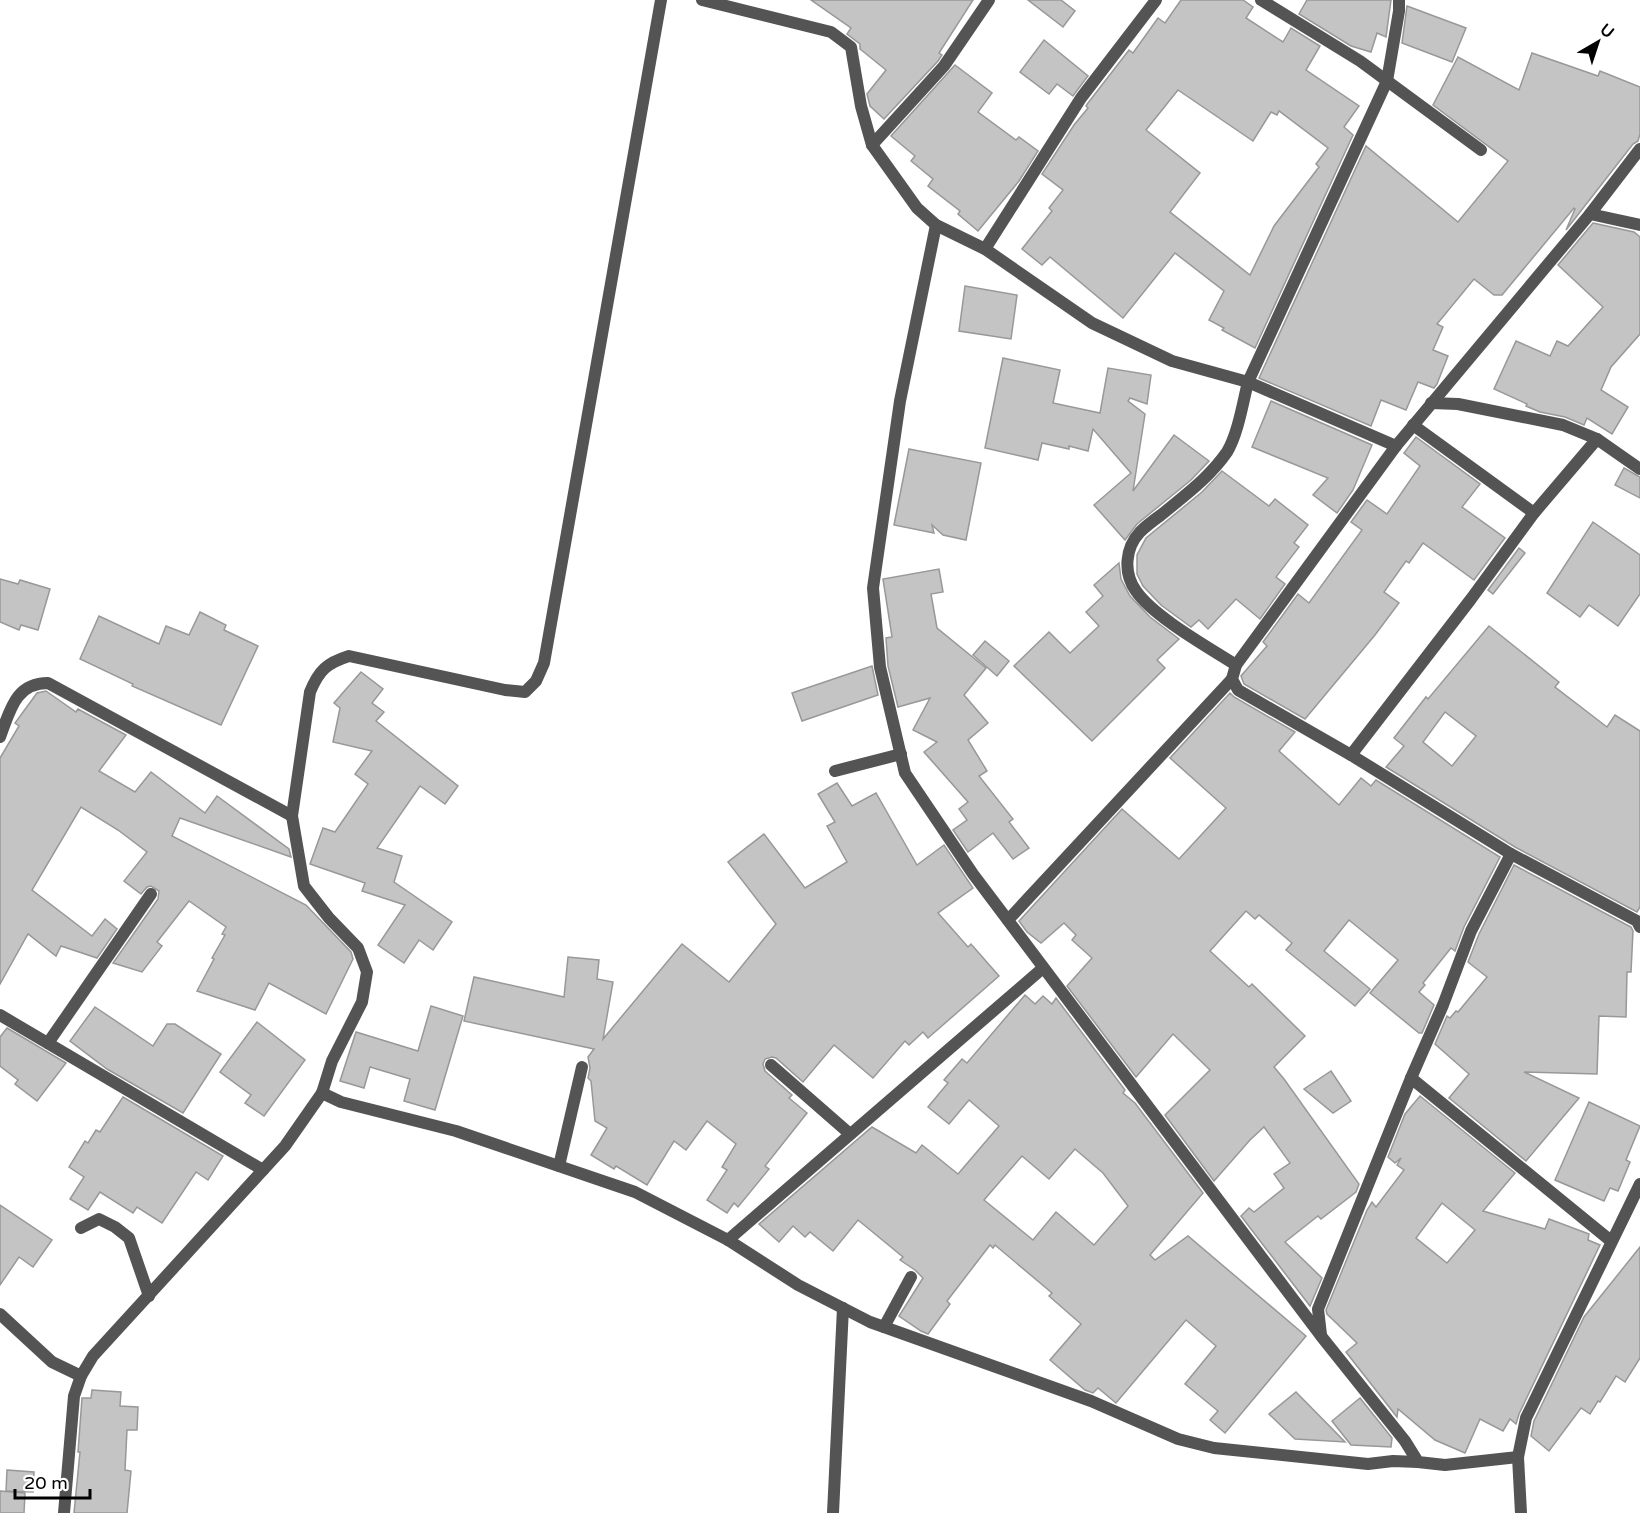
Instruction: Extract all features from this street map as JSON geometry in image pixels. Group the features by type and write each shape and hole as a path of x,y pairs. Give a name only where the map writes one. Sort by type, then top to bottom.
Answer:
{"street":[{"path":"64,1513 74,1396 81,1376 93,1356 285,1146 322,1093 332,1061 362,1002 367,972 358,948 329,918 304,886 292,816 310,692 317,676 332,662 349,656 505,690 525,692 536,681 544,663 662,0"},
{"path":"702,0 831,32 851,47 861,106 872,145 917,208 936,225 985,249 1092,323 1172,361 1248,382 1396,446"},
{"path":"872,145 944,66 989,0"},
{"path":"985,249 1081,98 1156,0"},
{"path":"1261,0 1360,61 1481,150"},
{"path":"1236,664 1175,624 1136,591 1127,563 1129,548 1140,532 1207,478 1228,449 1240,417 1248,382 1387,81 1399,0"},
{"path":"1008,920 1232,679 1236,664 1396,446 1590,214 1640,149"},
{"path":"1590,214 1640,225"},
{"path":"936,225 900,401 873,588 880,667 905,773 973,874 1321,1336 1405,1441 1418,1462"},
{"path":"1431,403 1458,404 1563,425 1597,439 1640,469"},
{"path":"1413,425 1534,513"},
{"path":"1351,755 1466,606 1534,513 1597,439"},
{"path":"1232,679 1238,690 1351,755 1510,854 1638,921 1640,927"},
{"path":"0,737 15,700 36,683 48,683 292,816"},
{"path":"835,771 901,754"},
{"path":"1321,1336 1318,1309 1411,1078 1443,1005 1471,931 1510,854"},
{"path":"48,1043 151,894"},
{"path":"728,1240 1043,968"},
{"path":"0,1015 263,1170"},
{"path":"771,1065 850,1134"},
{"path":"559,1166 582,1067"},
{"path":"1411,1078 1611,1241"},
{"path":"322,1093 341,1102 456,1131 635,1192 728,1240 798,1285 884,1327 1091,1401 1178,1439 1214,1448 1368,1464 1394,1461 1445,1465 1518,1457"},
{"path":"1521,1513 1518,1457 1526,1418 1640,1184"},
{"path":"81,1228 99,1219 115,1227 129,1238 149,1296"},
{"path":"884,1327 911,1277"},
{"path":"832,1513 843,1308"},
{"path":"0,1314 52,1362 81,1376"}],"building":[{"path":"811,0 973,0 939,53 942,55 938,61 884,119 870,106 867,94 886,70 860,49 860,44 847,34 851,28"},
{"path":"1028,0 1061,0 1075,11 1063,27"},
{"path":"1181,0 1243,0 1253,7 1246,18 1283,42 1291,28 1320,46 1306,70 1359,106 1344,127 1353,135 1255,348 1209,320 1224,291 1175,253 1123,318 1050,257 1042,265 1022,249 1052,211 1049,208 1063,190 1042,174 1088,108 1086,106 1088,103 1129,50 1133,53 1158,18 1165,23","holes":["1178,90 1253,141 1271,112 1277,115 1279,111 1328,148 1316,164 1319,167 1274,226 1250,275 1170,212 1200,173 1146,130"]},
{"path":"1307,0 1391,0 1386,37 1377,33 1371,52 1351,46 1299,14"},
{"path":"1407,6 1466,28 1452,62 1402,43"},
{"path":"1044,40 1088,76 1073,96 1057,84 1049,94 1020,72"},
{"path":"1532,53 1598,76 1600,71 1640,87 1638,141 1633,144 1566,230 1574,208 1502,295 1494,295 1474,279 1437,324 1443,327 1433,350 1448,356 1434,388 1418,382 1406,410 1381,400 1371,426 1259,378 1366,146 1458,222 1508,161 1433,105 1458,57 1519,90"},
{"path":"955,65 992,93 978,112 1016,140 1019,137 1038,151 1019,181 978,231 958,214 960,211 928,186 933,179 911,161 915,156 891,136"},
{"path":"1593,223 1634,232 1640,237 1640,334 1611,367 1601,390 1628,407 1612,434 1587,418 1584,425 1565,417 1540,412 1494,389 1516,341 1550,356 1557,341 1568,346 1603,307 1558,265"},
{"path":"965,286 1017,295 1011,339 959,331"},
{"path":"1003,358 1060,370 1053,403 1100,413 1108,368 1151,375 1147,404 1130,398 1128,401 1145,414 1133,491 1174,435 1209,461 1191,480 1137,524 1125,540 1094,505 1131,473 1093,429 1088,451 1042,443 1038,460 985,448"},
{"path":"1271,401 1372,445 1353,490 1337,513 1313,495 1328,478 1252,447"},
{"path":"1416,437 1480,484 1462,507 1505,538 1474,580 1423,543 1409,563 1406,561 1384,592 1399,603 1305,719 1244,684 1241,676 1267,646 1263,642 1298,594 1309,603 1362,530 1351,522 1367,500 1387,514 1420,466 1404,453"},
{"path":"909,449 981,463 966,540 943,535 932,525 934,533 894,525"},
{"path":"1624,468 1640,477 1640,498 1615,485"},
{"path":"1222,471 1269,506 1275,499 1308,525 1294,543 1299,547 1276,577 1285,584 1260,619 1236,599 1208,629 1199,620 1191,627 1161,605 1143,586 1137,574 1137,555 1146,538 1202,492"},
{"path":"1593,522 1640,555 1640,594 1618,626 1589,605 1580,617 1547,593"},
{"path":"1519,548 1525,553 1493,594 1488,590"},
{"path":"1119,563 1121,579 1130,596 1150,617 1179,639 1157,660 1165,668 1092,741 1014,666 1049,632 1070,653 1099,626 1086,612 1103,596 1094,585"},
{"path":"939,569 943,592 931,594 937,628 986,668 964,695 988,723 968,740 987,771 979,776 1013,819 1009,822 1029,848 1013,859 993,833 968,852 953,830 967,820 959,809 968,802 924,752 937,742 913,730 930,698 898,707 888,666 886,638 892,637 883,579"},
{"path":"0,579 18,584 20,580 50,589 38,630 21,625 19,630 0,622"},
{"path":"200,612 226,625 224,630 258,646 221,725 132,686 133,684 80,659 99,616 159,644 166,626 189,635"},
{"path":"1489,626 1559,682 1555,687 1607,727 1615,715 1640,731 1640,907 1637,912 1515,847 1386,767 1404,746 1394,738 1426,697 1428,699","holes":["1445,712 1476,736 1452,766 1423,742"]},
{"path":"985,641 1009,661 997,676 973,655"},
{"path":"872,666 878,695 802,721 792,693"},
{"path":"361,672 383,689 372,703 384,712 376,721 458,786 445,804 420,786 377,848 402,856 394,882 452,922 433,950 419,940 404,963 378,945 405,905 362,891 365,883 310,864 323,828 335,832 368,784 355,774 372,751 333,742 340,708 334,703"},
{"path":"46,691 76,712 78,709 126,735 99,771 135,792 151,772 205,813 217,796 289,849 291,857 180,818 172,836 306,905 351,952 353,959 326,1014 269,983 255,1010 197,991 225,935 222,934 226,927 189,901 157,942 162,946 142,972 113,963 158,899 159,891 151,886 141,894 124,881 147,852 118,830 81,807 32,890 92,936 105,919 117,929 97,958 61,946 56,956 28,934 0,984 0,758 19,726 15,723 37,693"},
{"path":"1230,693 1295,732 1279,751 1339,805 1361,778 1371,786 1376,780 1500,857 1464,927 1455,951 1451,948 1423,983 1425,985 1419,992 1434,1005 1422,1033 1419,1033 1370,993 1398,960 1349,920 1324,951 1370,989 1355,1006 1286,950 1292,943 1259,915 1255,919 1246,911 1210,951 1249,987 1252,984 1305,1036 1274,1067 1359,1184 1356,1192 1321,1219 1318,1216 1285,1242 1322,1278 1310,1306 1241,1216 1249,1208 1254,1212 1284,1188 1274,1174 1290,1163 1264,1127 1214,1181 1165,1115 1210,1070 1173,1034 1136,1077 1067,986 1092,958 1072,940 1076,935 1064,923 1041,943 1027,932 1019,921 1122,809 1179,859 1226,808 1170,758"},
{"path":"837,783 852,806 876,793 917,865 944,845 973,888 938,913 968,947 971,944 999,976 928,1038 923,1032 909,1045 905,1041 873,1078 834,1045 803,1082 776,1058 765,1059 763,1064 765,1071 792,1095 789,1098 807,1113 765,1166 769,1169 738,1207 734,1203 727,1213 707,1200 727,1170 722,1167 736,1144 707,1121 686,1150 674,1141 647,1185 616,1166 614,1169 591,1155 607,1128 595,1121 591,1081 588,1078 590,1068 588,1057 594,1049 464,1021 474,977 564,997 568,957 599,960 597,979 613,982 603,1039 682,944 729,982 776,924 728,862 764,834 805,888 847,862 827,826 835,822 818,794"},
{"path":"1514,865 1631,927 1633,931 1631,972 1627,972 1626,1017 1599,1016 1597,1074 1524,1072 1579,1098 1526,1161 1449,1098 1469,1074 1435,1044 1447,1016 1450,1018 1456,1011 1458,1012 1487,977 1468,962 1479,934"},
{"path":"1025,995 1035,1004 1043,996 1052,1004 1056,998 1125,1090 1123,1093 1135,1103 1203,1193 1150,1255 1155,1260 1188,1236 1306,1336 1225,1433 1210,1420 1218,1411 1185,1384 1216,1346 1186,1320 1116,1403 1098,1388 1093,1393 1085,1390 1050,1360 1081,1324 1049,1296 1052,1293 995,1245 993,1248 990,1245 947,1301 950,1304 928,1334 899,1316 923,1278 900,1260 903,1257 858,1220 833,1251 810,1232 805,1237 793,1226 779,1242 759,1224 872,1127 916,1153 922,1145 958,1174 999,1126 969,1100 949,1124 928,1107 948,1083 944,1080 962,1059 967,1063","holes":["1075,1149 1103,1173 1128,1206 1094,1245 1056,1212 1033,1240 984,1200 1022,1156 1049,1179"]},
{"path":"431,1006 463,1016 435,1110 404,1101 410,1079 370,1067 364,1088 340,1081 356,1032 418,1051"},
{"path":"95,1007 153,1046 167,1024 175,1024 221,1054 183,1113 107,1069 70,1041"},
{"path":"257,1022 305,1060 264,1116 245,1103 251,1095 220,1072"},
{"path":"7,1028 66,1063 37,1101 15,1084 18,1080 0,1066 0,1037"},
{"path":"1331,1071 1351,1101 1333,1113 1304,1089"},
{"path":"1420,1096 1515,1173 1483,1211 1545,1229 1549,1219 1589,1234 1588,1240 1600,1245 1516,1424 1510,1419 1503,1431 1480,1419 1465,1453 1435,1440 1398,1409 1397,1417 1346,1352 1357,1343 1327,1314 1326,1310 1367,1210 1372,1202 1376,1207 1404,1170 1397,1165 1401,1158 1395,1163 1388,1157 1405,1114","holes":["1442,1203 1475,1230 1447,1263 1416,1238"]},
{"path":"123,1097 223,1156 208,1180 196,1172 162,1223 137,1207 133,1213 100,1192 88,1210 70,1199 84,1177 69,1167 85,1141 88,1143 96,1130 100,1132"},
{"path":"1589,1102 1640,1126 1626,1160 1630,1162 1618,1191 1610,1188 1604,1201 1555,1180"},
{"path":"0,1205 52,1240 33,1267 19,1257 0,1285"},
{"path":"1640,1247 1640,1358 1625,1382 1616,1376 1590,1414 1581,1408 1549,1451 1531,1436 1534,1421 1584,1317"},
{"path":"92,1390 121,1392 120,1406 138,1407 137,1430 127,1430 125,1470 131,1471 127,1513 74,1513 82,1398 91,1398"},
{"path":"1296,1392 1345,1442 1295,1439 1269,1414"},
{"path":"1360,1398 1392,1438 1391,1447 1351,1445 1332,1421"},
{"path":"7,1470 34,1472 33,1492 6,1491"},
{"path":"0,1491 25,1493 24,1513 0,1513"}]}
